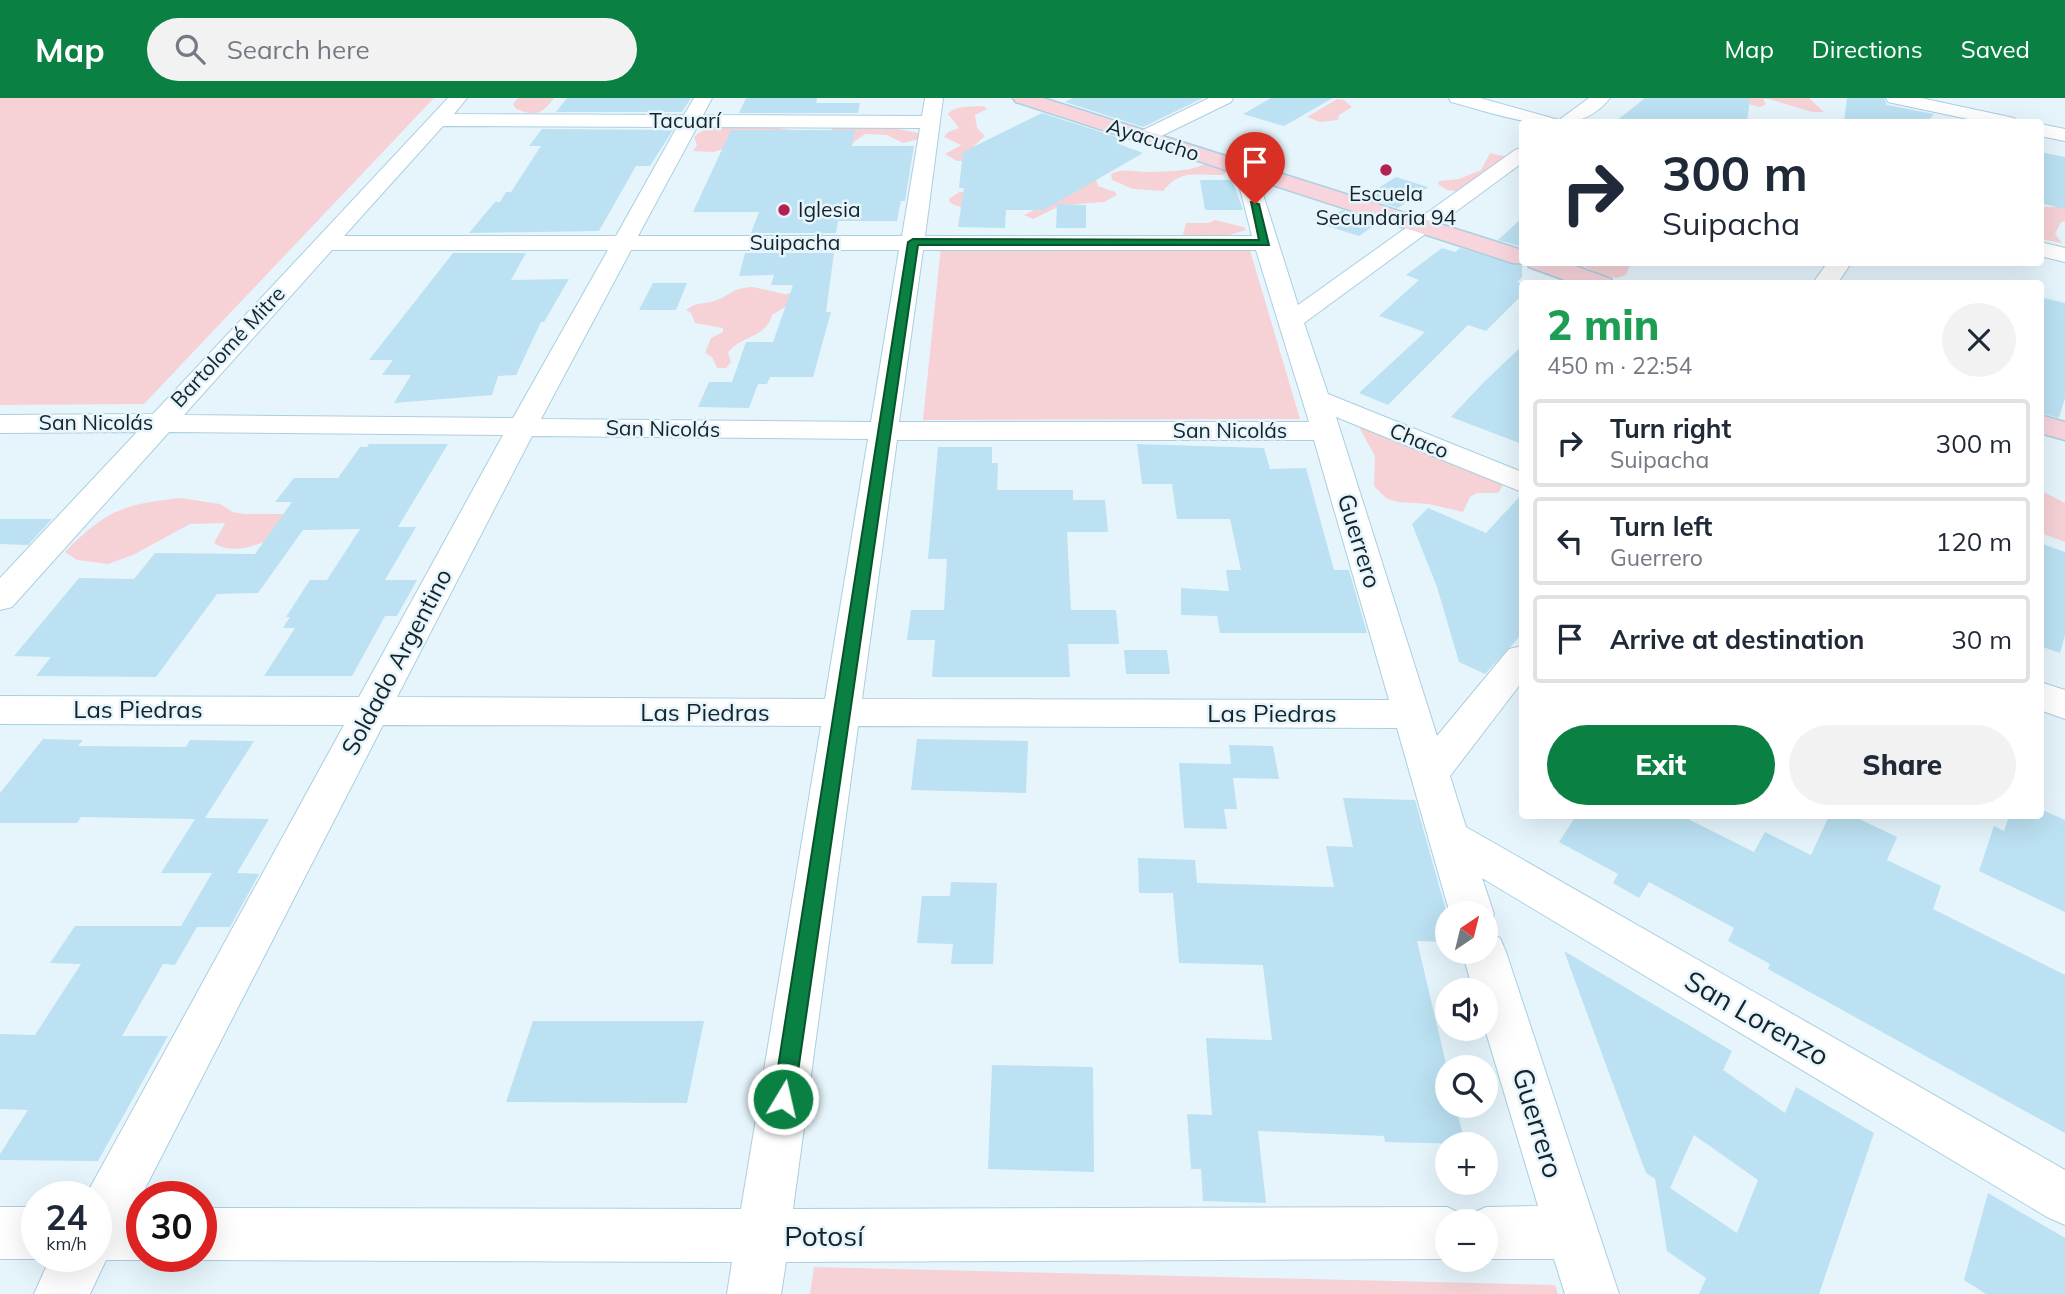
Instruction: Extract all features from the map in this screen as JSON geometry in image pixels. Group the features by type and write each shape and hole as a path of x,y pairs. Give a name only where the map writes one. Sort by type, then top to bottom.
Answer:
{"street":[{"name":"Bartolomé Mitre","path":"0,599 158,423 458,98"},
{"name":"Ayacucho","path":"1023,98 1519,257"},
{"path":"1144,137 1224,98"},
{"path":"1458,98 1539,119"},
{"path":"1571,119 1601,98"},
{"path":"1895,98 1995,119"},
{"name":"Tacuarí","path":"438,120 697,110 933,110"},
{"name":"Soldado Argentino","path":"112,1201 522,427 697,110"},
{"path":"754,1294 933,110"},
{"path":"2044,131 2065,135"},
{"path":"1291,321 1519,156"},
{"name":"Guerrero","path":"1245,169 1265,243 1326,431 1468,901"},
{"name":"Suipacha","path":"325,243 1265,243"},
{"path":"2044,250 2065,255"},
{"path":"1550,266 1590,280"},
{"path":"1827,280 1838,266"},
{"name":"Chaco","path":"1316,399 1519,482"},
{"name":"San Nicolás","path":"0,424 158,423 885,431 1326,431"},
{"path":"2044,425 2065,431"},
{"path":"1428,775 1519,662"},
{"path":"2044,697 2065,705"},
{"name":"Las Piedras","path":"0,710 1410,714"},
{"name":"San Lorenzo","path":"1448,837 2065,1199"},
{"name":"Guerrero","path":"1488,964 1592,1294"},
{"path":"0,1233 21,1233"},
{"name":"Potosí","path":"217,1234 762,1236 1435,1233"},
{"path":"1498,1233 1573,1233"},
{"path":"61,1294 73,1272"}],"shaded area":[{"path":"0,98 434,98 144,404 0,405"},
{"path":"518,98 554,98 542,111 529,113 516,109 513,104"},
{"path":"1724,98 1809,98 1824,112 1812,112 1769,99 1763,99 1766,104 1760,107"},
{"path":"1337,99 1344,100 1352,107 1339,115 1338,120 1320,122 1307,117"},
{"path":"984,106 987,109 975,115 977,128 985,136 974,146 978,152 965,161 957,161 945,154 961,145 944,137 948,132 959,128 948,114 960,108"},
{"path":"766,125 831,133 832,127 894,128 918,133 920,139 903,143 887,135 865,134 847,147 744,143 713,152 693,151 697,145 694,137 709,128"},
{"path":"1490,153 1508,157 1461,192 1447,190 1438,184 1439,181 1459,179 1481,170"},
{"path":"1202,165 1217,165 1228,170 1223,175 1183,176 1163,191 1133,189 1112,180 1111,174 1126,171 1177,171"},
{"path":"1081,173 1096,180 1098,186 1117,195 1104,202 1062,205 1033,219 1024,215 1034,210 966,209 950,203 949,199 959,192 989,190"},
{"path":"2044,207 2065,207 2065,221 2061,222 2055,234 2062,243 2044,240"},
{"path":"1215,220 1244,227 1246,230 1223,237 1183,235 1186,223 1208,223"},
{"path":"941,247 1249,247 1300,419 923,420"},
{"path":"1580,266 1630,266 1626,275 1617,278 1601,275"},
{"path":"753,287 784,294 801,292 787,306 772,315 764,329 733,347 728,353 731,362 726,368 717,368 712,357 705,353 711,338 723,332 723,328 695,323 691,313 686,310 697,304 720,299 736,290"},
{"path":"1363,423 1501,481 1502,487 1498,493 1477,493 1470,497 1463,512 1386,498 1374,486 1375,456 1360,429"},
{"path":"2044,492 2065,503 2065,542 2044,534"},
{"path":"181,498 220,504 233,512 244,514 288,514 288,533 251,546 232,549 214,543 225,523 190,524 133,555 108,564 77,560 65,552 92,527 117,512 145,503"},
{"path":"814,1267 1555,1285 1558,1294 810,1294"}],"building":[{"path":"567,98 691,98 682,112 556,112"},
{"path":"746,98 817,98 816,103 860,103 858,113 739,113"},
{"path":"1073,98 1203,98 1143,127 1065,102"},
{"path":"1271,98 1333,98 1284,126 1243,114"},
{"path":"1645,98 1750,98 1747,119 1619,119"},
{"path":"1847,98 1884,98 1887,105 1934,114 1930,119 1844,119"},
{"path":"1042,113 1123,139 1116,143 1143,153 1044,210 1006,210 1005,228 958,227 964,188 959,188 963,152"},
{"path":"542,129 673,130 650,166 636,166 599,231 469,233 495,202 500,202 506,192 511,192 541,146 529,146"},
{"path":"731,130 855,130 852,146 914,146 905,201 901,201 897,221 838,221 836,233 751,233 759,212 693,212"},
{"path":"2044,153 2065,157 2065,209 2044,204"},
{"path":"1396,177 1428,187 1398,208 1364,197"},
{"path":"1200,180 1232,180 1243,210 1205,210"},
{"path":"1057,204 1086,205 1086,228 1056,228"},
{"path":"1342,210 1379,222 1359,236 1321,224"},
{"path":"1519,221 1519,246 1498,240"},
{"path":"1442,248 1455,252 1460,248 1522,266 1522,277 1517,282 1519,298 1486,331 1468,325 1388,405 1359,393 1425,332 1379,316 1419,280 1406,275"},
{"path":"453,253 526,253 511,280 569,279 544,322 541,322 516,375 498,376 492,395 394,403 411,375 382,375 393,360 369,360"},
{"path":"745,253 834,253 826,312 831,312 813,377 770,377 767,384 758,384 749,408 698,407 709,382 732,382 746,342 773,342 793,285 771,285 774,275 739,276"},
{"path":"653,283 687,283 676,310 639,310"},
{"path":"2044,298 2065,303 2065,398 2059,418 2044,414"},
{"path":"1519,349 1519,443 1451,417"},
{"path":"369,444 448,444 398,527 416,527 385,580 417,580 397,616 385,616 352,676 264,676 295,628 283,628 290,617 286,617 310,580 327,580 360,529 303,530 258,593 217,594 156,677 36,676 51,657 14,656 79,578 134,579 155,553 255,554 292,502 275,502 294,478 338,478 360,447 367,447"},
{"path":"1137,444 1264,448 1270,469 1306,468 1334,570 1349,570 1367,633 1220,633 1217,616 1181,615 1181,588 1229,591 1226,570 1241,570 1230,519 1177,519 1172,484 1142,484"},
{"path":"938,447 992,447 992,463 998,463 997,490 1073,490 1073,500 1105,500 1108,532 1067,532 1071,610 1116,610 1119,644 1068,644 1070,677 932,677 935,640 907,640 911,610 944,610 947,559 928,559"},
{"path":"1519,497 1519,637 1485,674 1459,662 1437,587 1412,524 1428,508 1486,533"},
{"path":"0,519 52,519 28,545 0,544"},
{"path":"2044,544 2065,552 2065,635 2060,653 2044,647"},
{"path":"1124,650 1167,650 1170,674 1126,674"},
{"path":"43,739 83,740 78,746 186,747 190,740 254,741 205,818 269,819 237,873 259,874 230,927 197,927 175,965 163,964 122,1036 168,1036 98,1161 0,1160 0,1154 28,1110 0,1109 0,1034 35,1035 81,964 50,963 75,926 181,926 212,873 161,873 195,819 81,817 77,823 0,823 0,793"},
{"path":"917,739 1028,741 1026,793 911,790"},
{"path":"1229,745 1273,746 1279,779 1233,778 1237,809 1224,809 1227,829 1184,828 1179,763 1231,764"},
{"path":"1343,798 1415,800 1443,901 1435,901 1435,942 1417,941 1435,1017 1435,1041 1441,1041 1444,1055 1435,1055 1435,1118 1459,1118 1462,1132 1435,1132 1435,1143 1385,1142 1384,1136 1258,1131 1266,1203 1203,1201 1201,1169 1191,1169 1187,1114 1212,1115 1206,1038 1272,1040 1263,965 1179,963 1173,893 1139,893 1138,858 1195,860 1197,883 1334,887 1326,846 1353,847"},
{"path":"2044,811 2065,820 2065,912 1979,871 1994,826 2004,831 2008,819 2044,819"},
{"path":"1574,819 1688,819 1754,852 1765,832 1811,855 1828,819 1859,819 1897,837 1887,860 1941,886 1933,909 2065,975 2065,1133 1768,969 1770,964 1728,941 1734,928 1649,882 1639,898 1613,883 1618,874 1559,842"},
{"path":"951,882 997,883 993,964 951,964 953,944 917,943 922,896 950,896"},
{"path":"1564,951 1732,1051 1723,1070 1785,1113 1796,1087 1874,1133 1819,1294 1699,1294 1706,1278 1667,1251 1655,1179 1646,1173","holes":["1694,1135 1758,1180 1737,1233 1670,1188"]},
{"path":"533,1021 704,1021 687,1103 506,1102"},
{"path":"992,1065 1093,1067 1094,1172 988,1169"},
{"path":"1988,1193 2065,1238 2065,1294 1986,1294 1964,1280"}],"place":[{"name":"Escuela Secundaria 94","path":"1386,170"},
{"name":"Iglesia","path":"784,210"}],"route":[{"path":"783,1099 913,242 1265,243 1255,204"}]}
